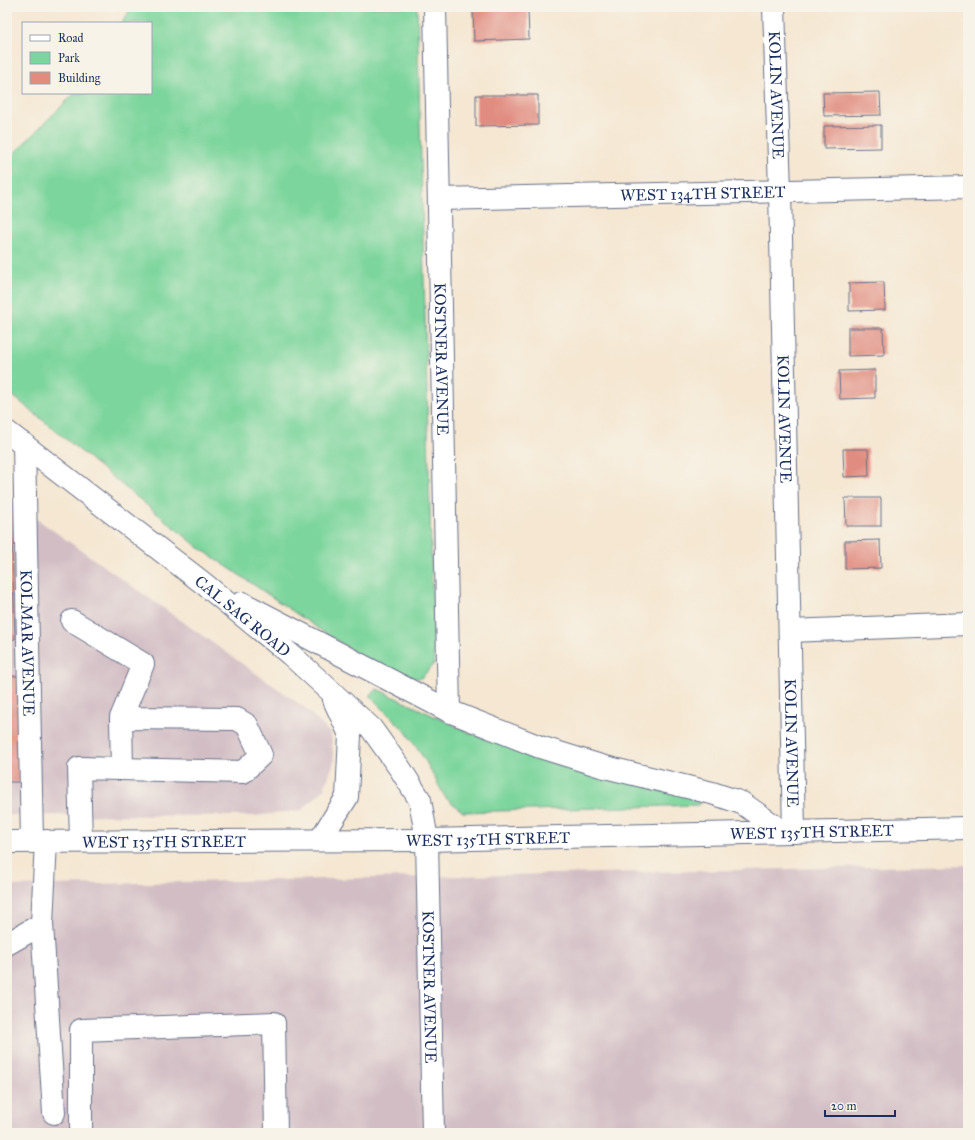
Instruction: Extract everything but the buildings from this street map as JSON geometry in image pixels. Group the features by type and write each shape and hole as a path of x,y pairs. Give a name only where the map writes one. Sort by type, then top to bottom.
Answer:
{"street":[{"name":"KOSTNER AVENUE","path":"436,7 449,711"},
{"name":"KOLIN AVENUE","path":"774,7 780,191 790,631 789,832"},
{"name":"WEST 134TH STREET","path":"439,198 968,187"},
{"name":"CAL SAG ROAD","path":"15,438 203,583 291,655 370,728 401,770 420,800 427,840"},
{"name":"KOLMAR AVENUE","path":"15,438 54,1112"},
{"path":"203,583 449,711 540,748 601,766 712,793 742,803 789,832"},
{"path":"72,621 143,664 121,718 122,769"},
{"path":"790,631 968,624"},
{"path":"320,840 347,797 350,735 329,690"},
{"path":"81,841 79,768 243,772 260,755 247,725 237,719 121,718"},
{"name":"WEST 135TH STREET","path":"7,842 427,840 968,828"},
{"name":"KOSTNER AVENUE","path":"427,840 433,1133"},
{"path":"7,944 42,924"},
{"path":"82,1133 81,1030 274,1023 276,1133"}],"shaded area":[{"path":"7,498 305,708 331,734 334,762 324,789 302,810 255,816 7,815"},
{"path":"968,865 968,1133 7,1133 7,886"}],"green space":[{"path":"132,7 417,7 434,664 421,678 406,678 361,656 198,547 7,391 7,160 74,94 152,94 152,22 123,22"},
{"path":"377,689 468,732 544,760 615,779 698,796 699,805 463,812 445,797 425,760 406,732 370,696"}]}
